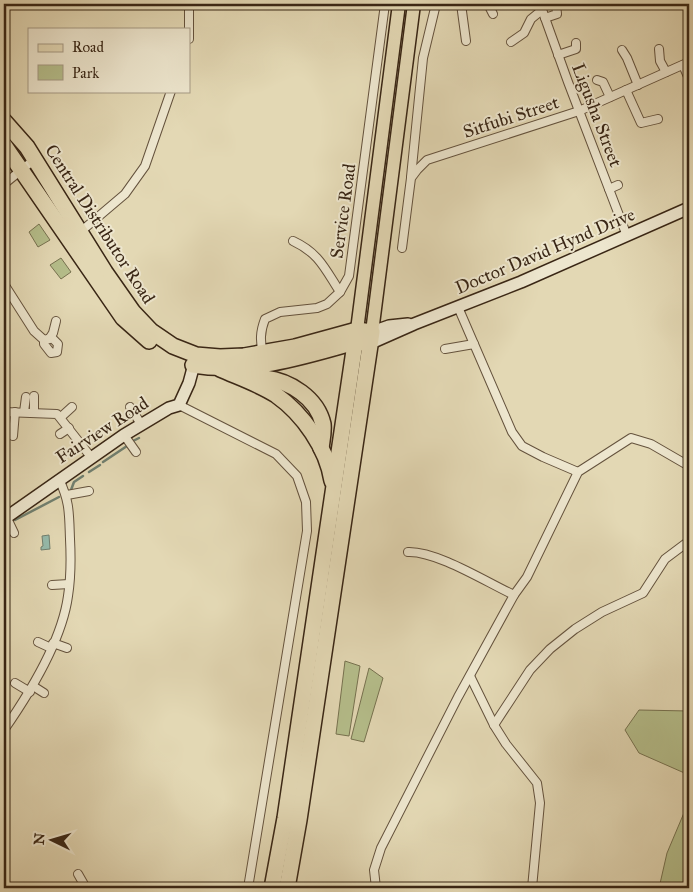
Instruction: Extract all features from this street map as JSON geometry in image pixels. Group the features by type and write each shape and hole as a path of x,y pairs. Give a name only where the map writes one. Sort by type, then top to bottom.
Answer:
{"highway":[{"name":"Central Distributor Road","path":"4,121 35,158 74,235"},
{"name":"Central Distributor Road","path":"4,145 104,272 133,312 151,330 195,360 216,368 263,358 295,347 356,336 372,338"},
{"path":"272,888 285,818 356,336"},
{"path":"287,888 304,790 372,338"},
{"name":"Central Distributor Road","path":"195,360 220,357 263,358"},
{"path":"216,368 276,395 298,415 310,429 321,448 331,475 333,490"}],"main road":[{"path":"356,336 399,4"},
{"path":"372,338 414,4"},
{"name":"Doctor David Hynd Drive","path":"372,338 389,326 414,324 521,282 689,208"},
{"path":"179,405 189,383 195,360"},
{"name":"Fairview Road","path":"5,516 124,434 169,408 179,405"}],"street":[{"path":"188,4 189,28"},
{"name":"Service Road","path":"263,358 260,332 265,320 280,312 317,308 327,304 340,292 349,276 385,4"},
{"path":"402,248 422,65 436,4"},
{"path":"461,4 466,41"},
{"path":"490,4 493,14"},
{"path":"545,18 557,14 556,4"},
{"path":"511,42 524,33 531,19 541,7"},
{"name":"Ligusha Street","path":"541,7 627,236"},
{"path":"558,55 576,49 576,43"},
{"path":"659,49 660,61 666,72"},
{"path":"622,50 638,84"},
{"path":"686,63 689,79"},
{"name":"Sitfubi Street","path":"411,178 428,160 579,111 686,63"},
{"path":"598,80 603,82 610,97"},
{"path":"626,90 641,123 658,119"},
{"path":"74,235 125,194 145,166 171,92"},
{"path":"4,184 35,158"},
{"path":"609,189 618,185"},
{"path":"293,241 317,257 340,292"},
{"path":"4,284 34,331 46,339 53,333 56,321"},
{"path":"458,306 512,432 522,446 578,472"},
{"path":"445,349 474,344"},
{"path":"34,396 34,413"},
{"path":"24,412 26,397"},
{"path":"179,405 276,454 297,476 306,502 307,531 248,888"},
{"path":"130,407 141,424"},
{"path":"61,417 72,408"},
{"path":"4,412 57,414 91,457"},
{"path":"13,436 15,412"},
{"path":"48,423 49,413"},
{"path":"60,434 69,428"},
{"path":"124,434 136,452"},
{"path":"376,888 374,870 381,848 470,676 514,595 527,577 578,472 631,438 651,444 689,466"},
{"path":"4,730 31,689 52,646 68,598 71,566 70,517 67,495 59,479"},
{"path":"67,495 89,491"},
{"path":"5,516 14,533"},
{"path":"494,725 530,670 550,649 575,629 602,612 643,593 665,559 689,541"},
{"path":"408,552 430,555 514,595"},
{"path":"52,585 69,584"},
{"path":"38,642 67,648"},
{"path":"470,676 494,725 538,786 540,803 532,888"},
{"path":"15,684 44,693"},
{"path":"78,874 86,888"}],"green space":[{"path":"39,224 50,240 38,247 29,232"},
{"path":"61,258 71,272 61,279 50,265"},
{"path":"345,661 360,666 349,736 336,734"},
{"path":"369,668 383,678 364,742 351,739"},
{"path":"639,710 689,711 689,775 639,753 625,730"},
{"path":"689,801 689,872 684,888 659,888 667,853"}],"shaded area":[{"path":"49,535 50,549 41,550 43,546 42,536"}],"waterway":[{"path":"133,441 139,438"},
{"path":"103,462 127,446"},
{"path":"89,472 100,465"},
{"path":"71,490 74,482 83,476"},
{"path":"15,520 59,497"},
{"path":"4,527 8,524"}]}
